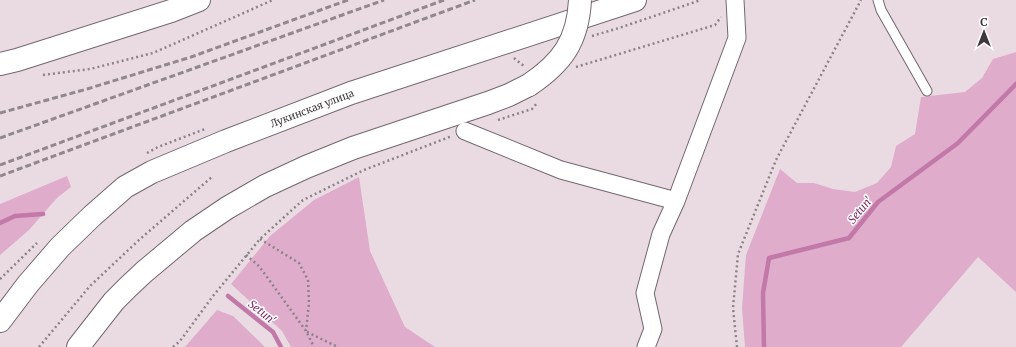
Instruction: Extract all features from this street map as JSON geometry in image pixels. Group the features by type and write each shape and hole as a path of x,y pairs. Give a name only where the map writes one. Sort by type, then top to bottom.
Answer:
{"main road":[{"path":"0,64 17,60 171,11 199,0"},
{"path":"78,347 114,301 144,272 193,231 227,208 259,190 306,167 347,151 509,95 543,76 566,51 574,35 578,19 580,0"},
{"name":"Лукинская улица","path":"0,321 28,284 60,247 92,216 125,187 156,170 226,141 351,93 635,0"},
{"name":"Лукинская улица","path":"0,301 28,284"}],"street":[{"path":"646,347 653,330 645,293 661,234 676,201 737,38 735,0"},
{"path":"465,131 561,170 676,201"}],"lane":[{"path":"878,0 881,10 927,91"}],"path":[{"path":"43,75 90,69 153,53 273,0"},
{"path":"589,37 701,0"},
{"path":"737,347 733,308 738,254 776,160 861,0"},
{"path":"514,58 522,56"},
{"path":"39,347 90,286 139,240 213,176"},
{"path":"260,239 299,263 308,280 309,303 306,331"},
{"path":"246,255 259,266 306,331 314,347"},
{"path":"173,347 180,341 222,285"},
{"path":"306,331 338,347"}],"shaded area":[{"path":"1016,52 1016,292 978,257 901,347 745,347 742,308 746,255 780,169 797,183 814,183 833,189 855,192 877,183 891,167 896,146 915,134 921,97 965,92 982,78 993,59"},
{"path":"67,176 71,187 57,198 29,230 0,255 0,204"},
{"path":"359,177 370,251 405,327 435,347 291,347 282,331 231,284 270,236 314,200"},
{"path":"217,310 233,316 265,347 185,347"}],"waterway":[{"name":"Setun'","path":"764,347 763,293 769,258 849,238 878,202 958,143 1016,84"},
{"name":"Setun'","path":"0,223 15,216 43,214"},
{"name":"Setun'","path":"228,296 273,332 281,347"}],"railway":[{"path":"0,113 87,89 191,57 348,0"},
{"path":"0,138 384,0"},
{"path":"0,165 444,0"},
{"path":"0,176 475,0"}]}
